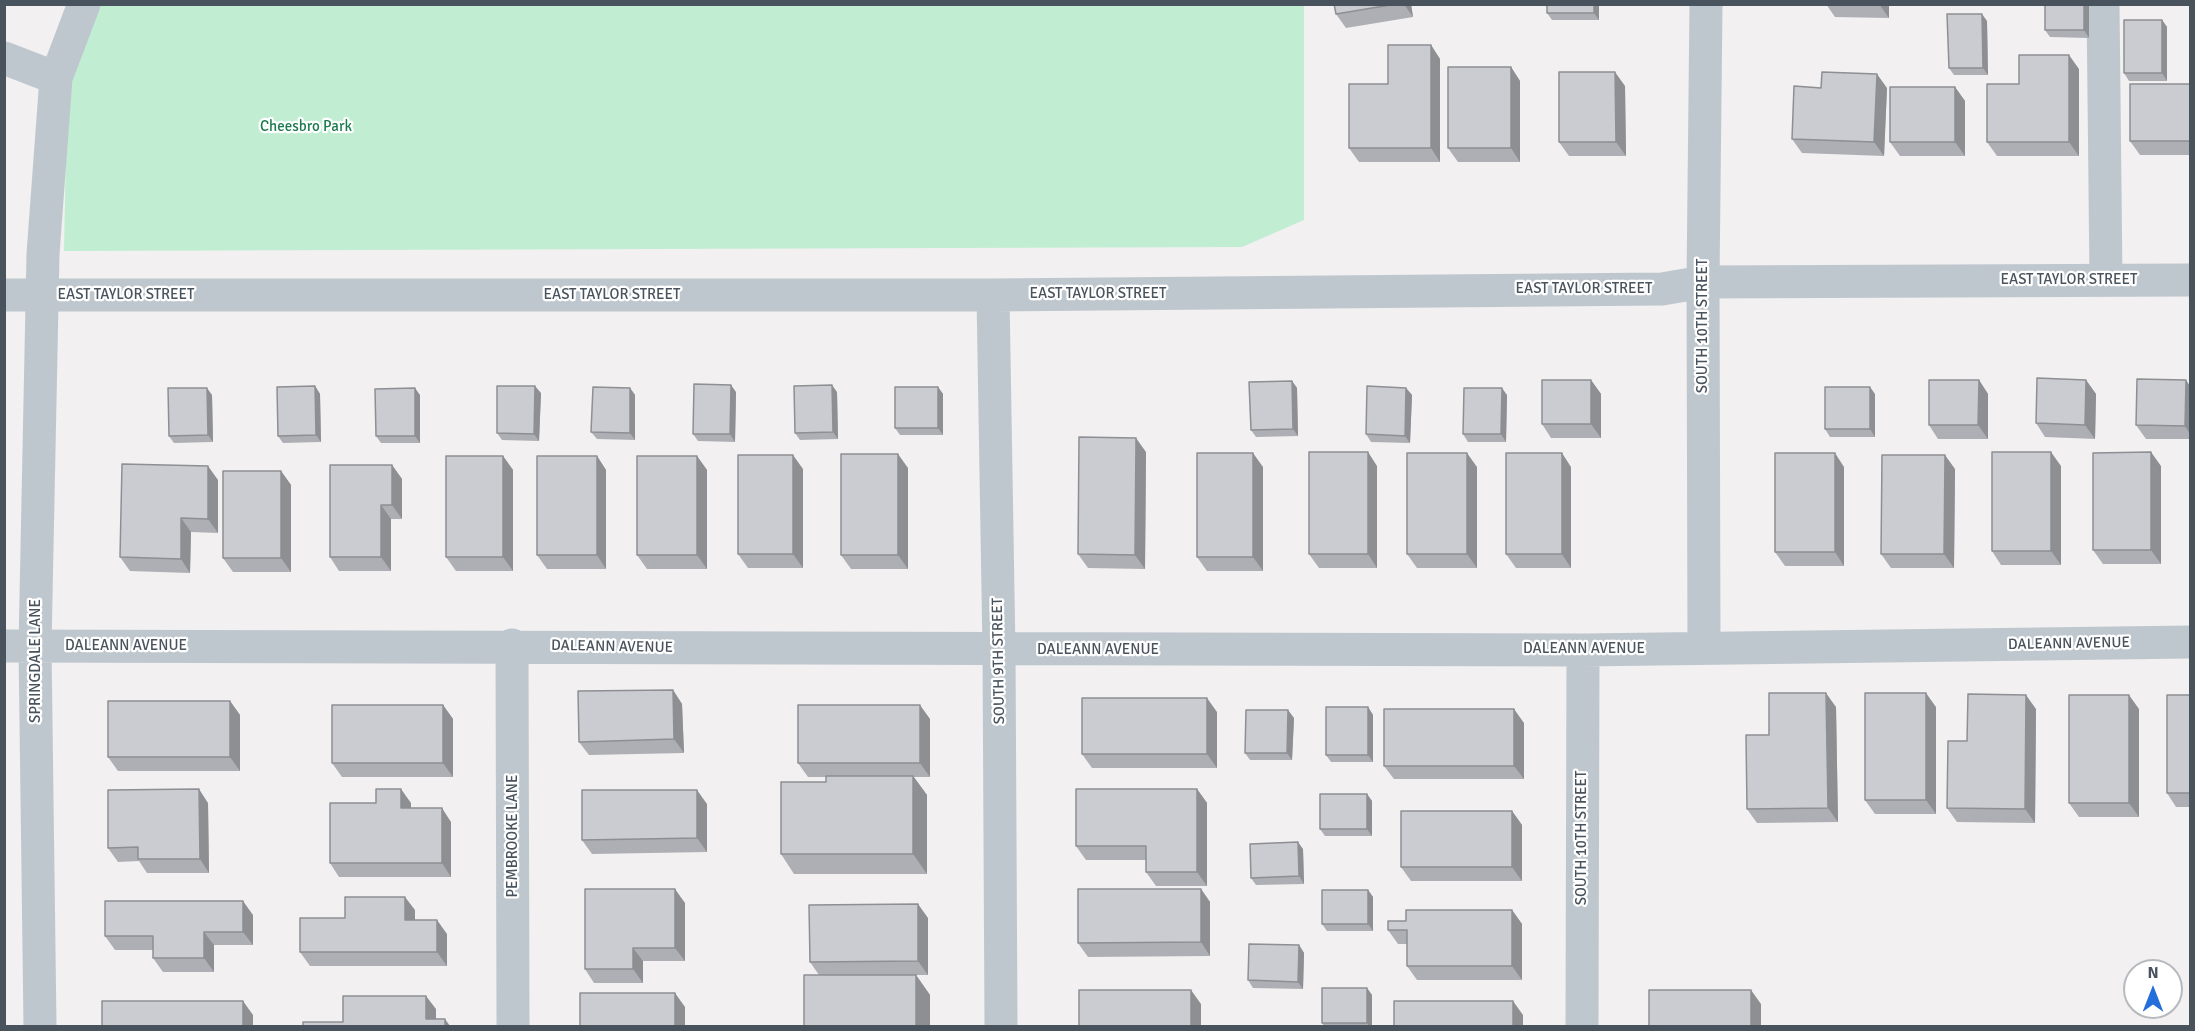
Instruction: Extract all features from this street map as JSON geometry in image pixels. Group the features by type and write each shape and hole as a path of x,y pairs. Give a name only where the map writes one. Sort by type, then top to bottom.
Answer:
{"street":[{"name":"SPRINGDALE LANE","path":"40,1026 20,646 56,78 84,4"},
{"name":"SOUTH 10TH STREET","path":"1704,648 1703,282 1706,4"},
{"path":"2103,4 2106,280"},
{"path":"4,58 56,78"},
{"name":"EAST TAYLOR STREET","path":"4,295 993,295 1662,289 1703,282 2190,280"},
{"name":"SOUTH 9TH STREET","path":"993,295 999,651 1001,1026"},
{"name":"DALEANN AVENUE","path":"20,646 512,645 999,651 1583,650 2190,642"},
{"name":"PEMBROOKE LANE","path":"512,645 513,1026"},
{"name":"SOUTH 10TH STREET","path":"1582,1026 1583,650"}],"green space":[{"name":"Cheesbro Park","path":"92,5 1304,5 1304,220 1242,247 64,251 68,54"}],"building":[{"path":"1334,4 1396,4 1336,14"},
{"path":"1547,4 1594,4 1594,13 1547,13"},
{"path":"2045,4 2084,4 2084,30 2045,30"},
{"path":"1947,14 1982,14 1983,68 1949,68"},
{"path":"2124,20 2162,20 2162,73 2124,73"},
{"path":"1388,45 1431,45 1431,148 1349,148 1349,84 1388,84"},
{"path":"2019,55 2069,55 2069,142 1987,142 1987,84 2019,84"},
{"path":"1448,67 1511,67 1511,148 1448,148"},
{"path":"1559,72 1615,72 1616,142 1559,142"},
{"path":"1822,72 1877,74 1874,142 1792,139 1794,86 1821,88"},
{"path":"2130,84 2190,84 2190,141 2130,141"},
{"path":"1890,87 1955,87 1955,142 1890,142"},
{"path":"2037,378 2086,380 2085,425 2036,423"},
{"path":"2137,379 2186,380 2185,426 2136,425"},
{"path":"1542,380 1591,380 1591,424 1542,424"},
{"path":"1929,380 1979,380 1978,425 1929,425"},
{"path":"1292,381 1293,429 1251,430 1249,382"},
{"path":"694,384 731,385 730,434 693,434"},
{"path":"832,385 833,432 795,433 794,386"},
{"path":"315,386 316,435 278,436 277,387"},
{"path":"497,386 535,386 534,434 497,433"},
{"path":"1367,386 1406,388 1405,436 1366,434"},
{"path":"593,387 630,388 630,433 591,432"},
{"path":"895,387 938,387 938,428 895,428"},
{"path":"1825,387 1870,387 1870,429 1825,429"},
{"path":"168,388 207,388 208,435 169,436"},
{"path":"415,388 415,436 376,436 375,389"},
{"path":"1464,388 1502,388 1501,434 1463,434"},
{"path":"1079,437 1136,438 1135,555 1078,554"},
{"path":"1309,452 1368,452 1368,554 1309,554"},
{"path":"1992,452 2051,452 2051,551 1992,551"},
{"path":"2151,452 2151,550 2093,550 2093,453"},
{"path":"1197,453 1253,453 1253,557 1197,557"},
{"path":"1407,453 1467,453 1467,554 1407,554"},
{"path":"1506,453 1562,453 1562,554 1506,554"},
{"path":"1775,453 1835,453 1835,552 1775,552"},
{"path":"841,454 898,454 898,555 841,555"},
{"path":"738,455 793,455 793,554 738,554"},
{"path":"1882,455 1945,455 1944,554 1881,554"},
{"path":"446,456 503,456 503,557 446,557"},
{"path":"537,456 597,456 597,555 537,555"},
{"path":"637,456 697,456 697,555 637,555"},
{"path":"122,464 208,466 208,519 181,518 181,559 120,557"},
{"path":"330,465 392,465 392,505 381,505 381,557 330,557"},
{"path":"223,471 281,471 281,558 223,558"},
{"path":"673,690 674,739 579,742 578,691"},
{"path":"1769,693 1826,693 1828,808 1747,809 1746,735 1769,735"},
{"path":"1865,693 1926,693 1926,800 1865,800"},
{"path":"1968,694 2026,695 2025,809 1947,808 1948,741 1967,741"},
{"path":"2069,695 2129,695 2129,803 2069,803"},
{"path":"2167,695 2190,695 2190,793 2167,793"},
{"path":"1082,698 1207,698 1207,754 1082,754"},
{"path":"108,701 230,701 230,757 108,757"},
{"path":"332,705 443,705 443,763 332,763"},
{"path":"798,705 920,705 920,763 798,763"},
{"path":"1326,707 1368,707 1368,755 1326,755"},
{"path":"1384,709 1514,709 1514,766 1384,766"},
{"path":"1246,710 1288,710 1287,753 1245,753"},
{"path":"826,776 913,776 913,854 781,854 781,782 826,782"},
{"path":"199,789 200,859 138,859 138,847 108,848 108,790"},
{"path":"376,789 401,789 401,808 442,808 442,863 330,863 330,803 376,803"},
{"path":"1076,789 1197,789 1197,872 1146,872 1146,846 1076,846"},
{"path":"582,790 697,790 697,838 582,840"},
{"path":"1320,794 1367,794 1367,829 1320,829"},
{"path":"1401,811 1512,811 1512,867 1401,867"},
{"path":"1298,842 1299,876 1251,878 1250,844"},
{"path":"585,889 675,889 675,948 633,948 633,969 585,969"},
{"path":"1078,889 1201,889 1201,942 1078,943"},
{"path":"1322,890 1368,890 1368,924 1322,924"},
{"path":"345,897 405,897 405,920 437,920 437,952 300,952 300,918 345,918"},
{"path":"105,901 243,901 243,932 204,932 204,958 153,958 153,936 105,936"},
{"path":"918,904 918,961 810,962 809,905"},
{"path":"1406,910 1512,910 1512,966 1407,966 1407,930 1388,930 1388,921 1406,921"},
{"path":"1249,944 1299,945 1298,982 1248,980"},
{"path":"804,975 916,975 916,1026 804,1026"},
{"path":"1322,988 1367,988 1367,1023 1322,1023"},
{"path":"1079,990 1191,990 1191,1026 1079,1026"},
{"path":"1649,990 1751,990 1751,1026 1649,1026"},
{"path":"580,993 675,993 675,1026 580,1026"},
{"path":"343,996 426,996 426,1019 445,1019 445,1026 303,1026 303,1022 343,1022"},
{"path":"102,1001 243,1001 243,1026 102,1026"},
{"path":"1394,1001 1513,1001 1513,1026 1394,1026"}]}
